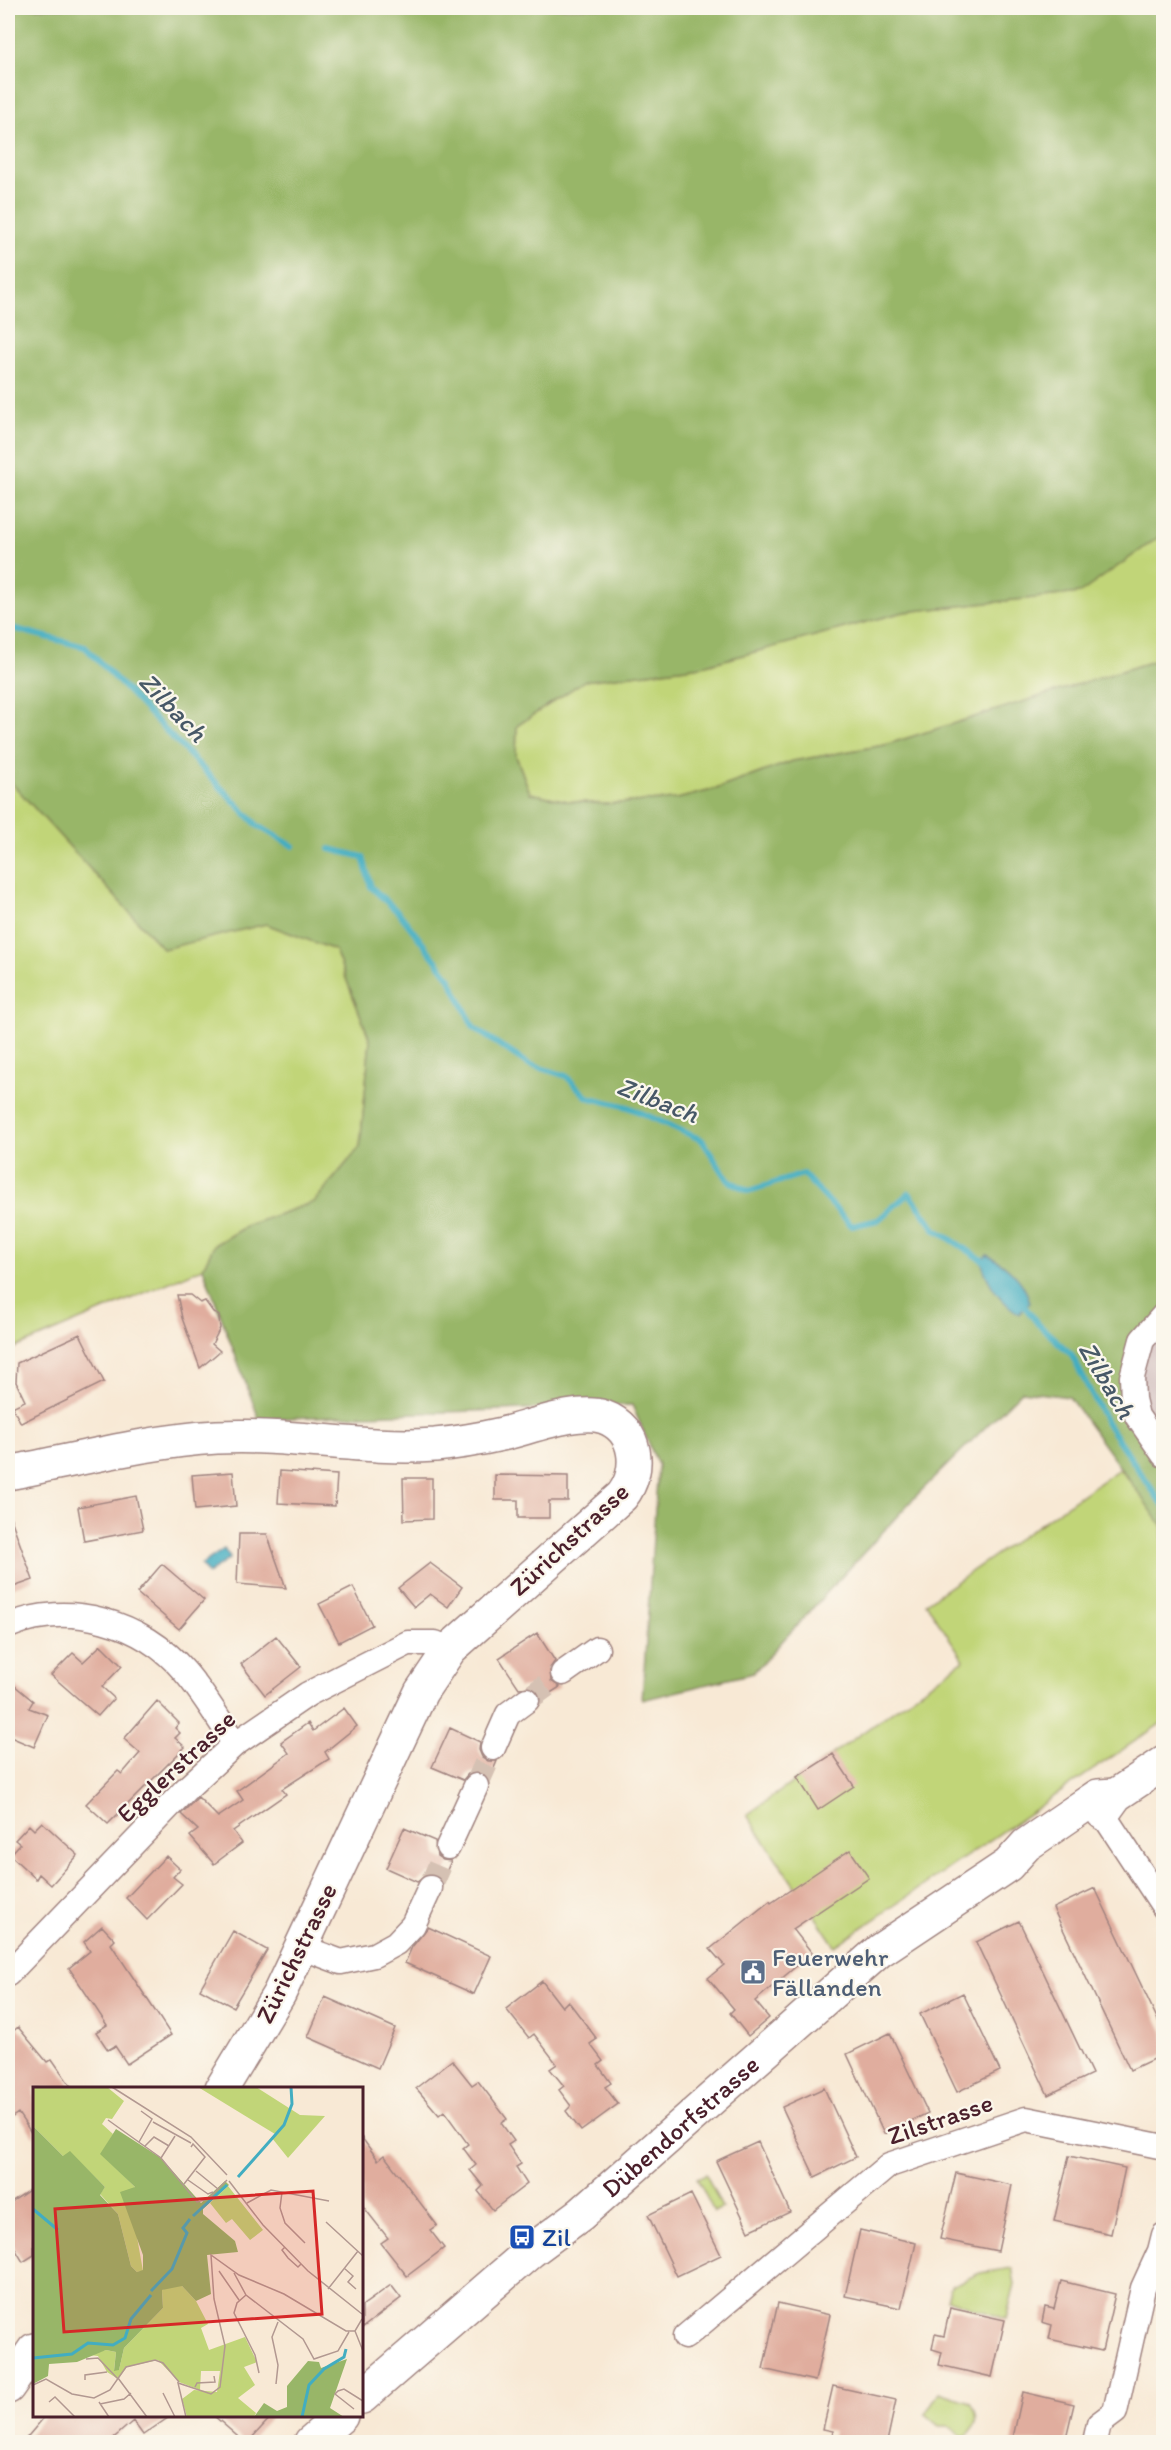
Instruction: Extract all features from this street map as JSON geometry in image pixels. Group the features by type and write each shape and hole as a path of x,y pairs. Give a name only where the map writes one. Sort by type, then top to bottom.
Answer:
{"main road":[{"name":"Zürichstrasse","path":"8,1473 218,1437 358,1445 435,1444 499,1435 573,1417 605,1418 616,1425 631,1443 635,1456 633,1479 628,1489 450,1649 417,1699 279,1994 223,2087"},
{"name":"Dübendorfstrasse","path":"363,2396 531,2251 581,2214 843,1981 913,1927 1008,1865 1034,1860 1164,1763"},
{"path":"8,2387 33,2351"},
{"path":"311,2442 339,2417"}],"street":[{"path":"1164,1315 1142,1340 1132,1377 1133,1400 1137,1416 1164,1455"},
{"path":"8,1626 26,1618 65,1614 98,1618 119,1624 153,1644 185,1671 235,1743"},
{"name":"Egglerstrasse","path":"8,1974 185,1790 235,1743 308,1694 408,1643 435,1643 450,1649"},
{"path":"563,1673 597,1649"},
{"path":"493,1748 508,1714 527,1700"},
{"path":"448,1847 476,1786"},
{"path":"1109,1804 1164,1907"},
{"path":"301,1947 341,1962 374,1955 396,1943 413,1925 430,1888"},
{"name":"Zilstrasse","path":"685,2337 889,2165 1026,2119 1164,2147"},
{"path":"1095,2442 1099,2424 1115,2412 1143,2289 1164,2235"}],"shaded area":[{"path":"1163,1315 1163,1455 1137,1416 1142,1340"}],"green space":[{"path":"8,8 1163,8 1163,534 1080,593 904,612 702,666 584,681 517,726 516,756 530,793 568,801 605,804 677,799 716,789 793,761 885,745 1163,658 1164,1315 1132,1377 1163,1456 1163,1527 1069,1397 1022,1391 913,1499 753,1673 642,1700 658,1465 632,1405 259,1419 203,1268 214,1245 248,1225 314,1202 360,1147 370,1040 335,950 266,924 163,949 8,779"},
{"path":"1163,534 1163,658 885,745 793,761 716,789 677,799 605,804 568,801 530,793 516,756 517,726 584,681 702,666 904,612 1079,593"},
{"path":"8,779 163,949 266,924 335,950 370,1040 360,1147 314,1202 248,1225 214,1245 203,1268 8,1351"},
{"path":"1119,1469 1163,1519 1163,1722 835,1946 747,1815 964,1660 926,1603"},
{"path":"706,2174 722,2208 714,2212 697,2178"},
{"path":"1012,2268 1015,2284 1006,2319 947,2299 951,2286 980,2273"},
{"path":"939,2392 971,2402 976,2420 966,2436 961,2436 948,2426 939,2426 925,2414"}],"water":[{"path":"987,1255 1008,1268 1023,1286 1030,1302 1019,1314 1000,1297 987,1277 981,1261"},
{"path":"224,1549 230,1558 208,1574 201,1565"}],"building":[{"path":"177,1295 190,1295 200,1303 205,1301 219,1316 220,1328 212,1344 220,1351 200,1368 182,1318"},
{"path":"80,1334 104,1382 21,1423 12,1407 25,1401 16,1382 17,1363"},
{"path":"280,1471 337,1475 335,1506 278,1503"},
{"path":"233,1472 236,1506 195,1510 192,1475"},
{"path":"495,1475 568,1476 568,1501 549,1501 549,1518 518,1518 518,1500 495,1500"},
{"path":"403,1478 432,1478 432,1519 404,1520"},
{"path":"136,1496 143,1530 84,1541 78,1507"},
{"path":"10,1516 33,1580 8,1589 8,1517"},
{"path":"239,1534 267,1534 286,1588 237,1584"},
{"path":"430,1563 462,1587 448,1607 430,1594 414,1607 398,1588"},
{"path":"162,1564 204,1600 179,1629 137,1593"},
{"path":"353,1587 372,1625 339,1642 319,1604"},
{"path":"537,1633 555,1661 550,1668 551,1681 560,1687 541,1699 533,1687 519,1688 499,1658"},
{"path":"276,1636 301,1667 265,1695 241,1664"},
{"path":"101,1645 122,1666 102,1687 114,1698 98,1716 51,1675 73,1653 83,1662"},
{"path":"8,1680 33,1701 29,1708 48,1715 34,1747 8,1736"},
{"path":"157,1701 179,1723 175,1728 180,1733 175,1738 185,1747 108,1824 86,1804 118,1771 122,1774 140,1753 124,1739"},
{"path":"344,1708 357,1726 325,1752 329,1759 282,1789 286,1794 233,1831 242,1843 214,1864 190,1836 198,1830 181,1814 198,1797 218,1817 243,1800 237,1791 289,1753 281,1742 308,1723 313,1731"},
{"path":"450,1728 480,1742 479,1750 482,1757 488,1761 497,1761 489,1780 482,1773 475,1772 468,1774 463,1780 432,1767"},
{"path":"833,1754 854,1786 818,1810 797,1777"},
{"path":"42,1822 78,1855 51,1885 39,1874 36,1879 10,1855 20,1844 15,1840 29,1825 34,1830"},
{"path":"404,1828 435,1841 437,1856 451,1861 442,1881 436,1875 429,1874 417,1882 386,1868"},
{"name":"Feuerwehr Fällanden","path":"850,1850 869,1878 793,1929 812,1953 755,2001 769,2018 748,2036 730,2013 734,2009 708,1978 724,1965 710,1949 770,1901 771,1903"},
{"path":"166,1856 180,1869 173,1877 182,1884 147,1920 126,1898"},
{"path":"1095,1888 1164,2033 1164,2054 1130,2070 1053,1908"},
{"path":"1019,1921 1092,2074 1048,2095 976,1942"},
{"path":"102,1926 115,1940 111,1944 171,2035 127,2064 115,2046 108,2050 96,2032 107,2025 69,1968 90,1951 84,1942"},
{"path":"428,1927 491,1956 474,1994 405,1963 412,1947"},
{"path":"233,1931 267,1950 233,2007 200,1989"},
{"path":"542,1981 562,2007 568,2001 597,2039 590,2044 603,2061 598,2065 611,2083 605,2087 618,2104 581,2131 566,2111 571,2106 559,2090 564,2086 550,2069 557,2064 534,2034 529,2038 506,2009"},
{"path":"963,1993 1000,2071 957,2092 920,2014"},
{"path":"325,1997 395,2028 378,2068 308,2037"},
{"path":"18,2027 47,2062 52,2059 71,2087 33,2087 33,2136 18,2113 8,2120 8,2036"},
{"path":"890,2033 928,2113 884,2134 847,2054"},
{"path":"452,2060 472,2085 478,2081 507,2119 501,2123 514,2141 508,2145 521,2164 516,2167 527,2184 493,2210 478,2191 483,2186 470,2170 476,2165 463,2148 468,2144 444,2111 439,2115 416,2088"},
{"path":"824,2088 856,2157 815,2177 782,2107"},
{"path":"363,2139 378,2160 384,2155 437,2225 430,2230 444,2248 407,2276 381,2243 388,2238 363,2206"},
{"path":"758,2142 790,2212 749,2231 716,2161"},
{"path":"1069,2156 1125,2168 1111,2234 1054,2221"},
{"path":"956,2173 1012,2185 998,2251 940,2239"},
{"path":"33,2188 33,2256 23,2262 8,2237 8,2204"},
{"path":"691,2194 721,2255 677,2276 648,2215"},
{"path":"860,2230 916,2243 901,2308 845,2296"},
{"path":"1061,2281 1115,2294 1102,2351 1049,2339 1052,2325 1042,2322 1045,2307 1054,2309"},
{"path":"391,2285 401,2298 363,2327 363,2305"},
{"path":"778,2303 830,2315 815,2381 763,2369"},
{"path":"950,2308 1005,2320 992,2377 939,2365 942,2352 932,2349 935,2334 944,2336"},
{"path":"833,2386 896,2400 887,2442 831,2442 833,2431 823,2429"},
{"path":"1023,2392 1074,2404 1065,2442 1012,2442"},
{"path":"44,2417 169,2417 143,2435 133,2421 109,2442 23,2442"},
{"path":"215,2417 271,2417 248,2442 244,2442"}],"waterway":[{"name":"Zilbach","path":"8,627 85,647 258,826 293,846"},
{"name":"Zilbach","path":"330,849 363,857 371,887 400,914 449,977 474,1028 528,1064 566,1076 587,1097 628,1107 702,1140 729,1181 749,1191 803,1174 852,1226 878,1220 909,1193 935,1229 987,1263"},
{"name":"Zilbach","path":"1021,1302 1038,1324 1071,1354 1106,1422 1164,1507"}],"tunnel":[{"path":"527,1700 563,1673"},
{"path":"476,1786 493,1748"},
{"path":"430,1888 448,1847"}],"place":[{"name":"Feuerwehr Fällanden","path":"753,1972"},
{"name":"Zil","path":"522,2237"}]}
